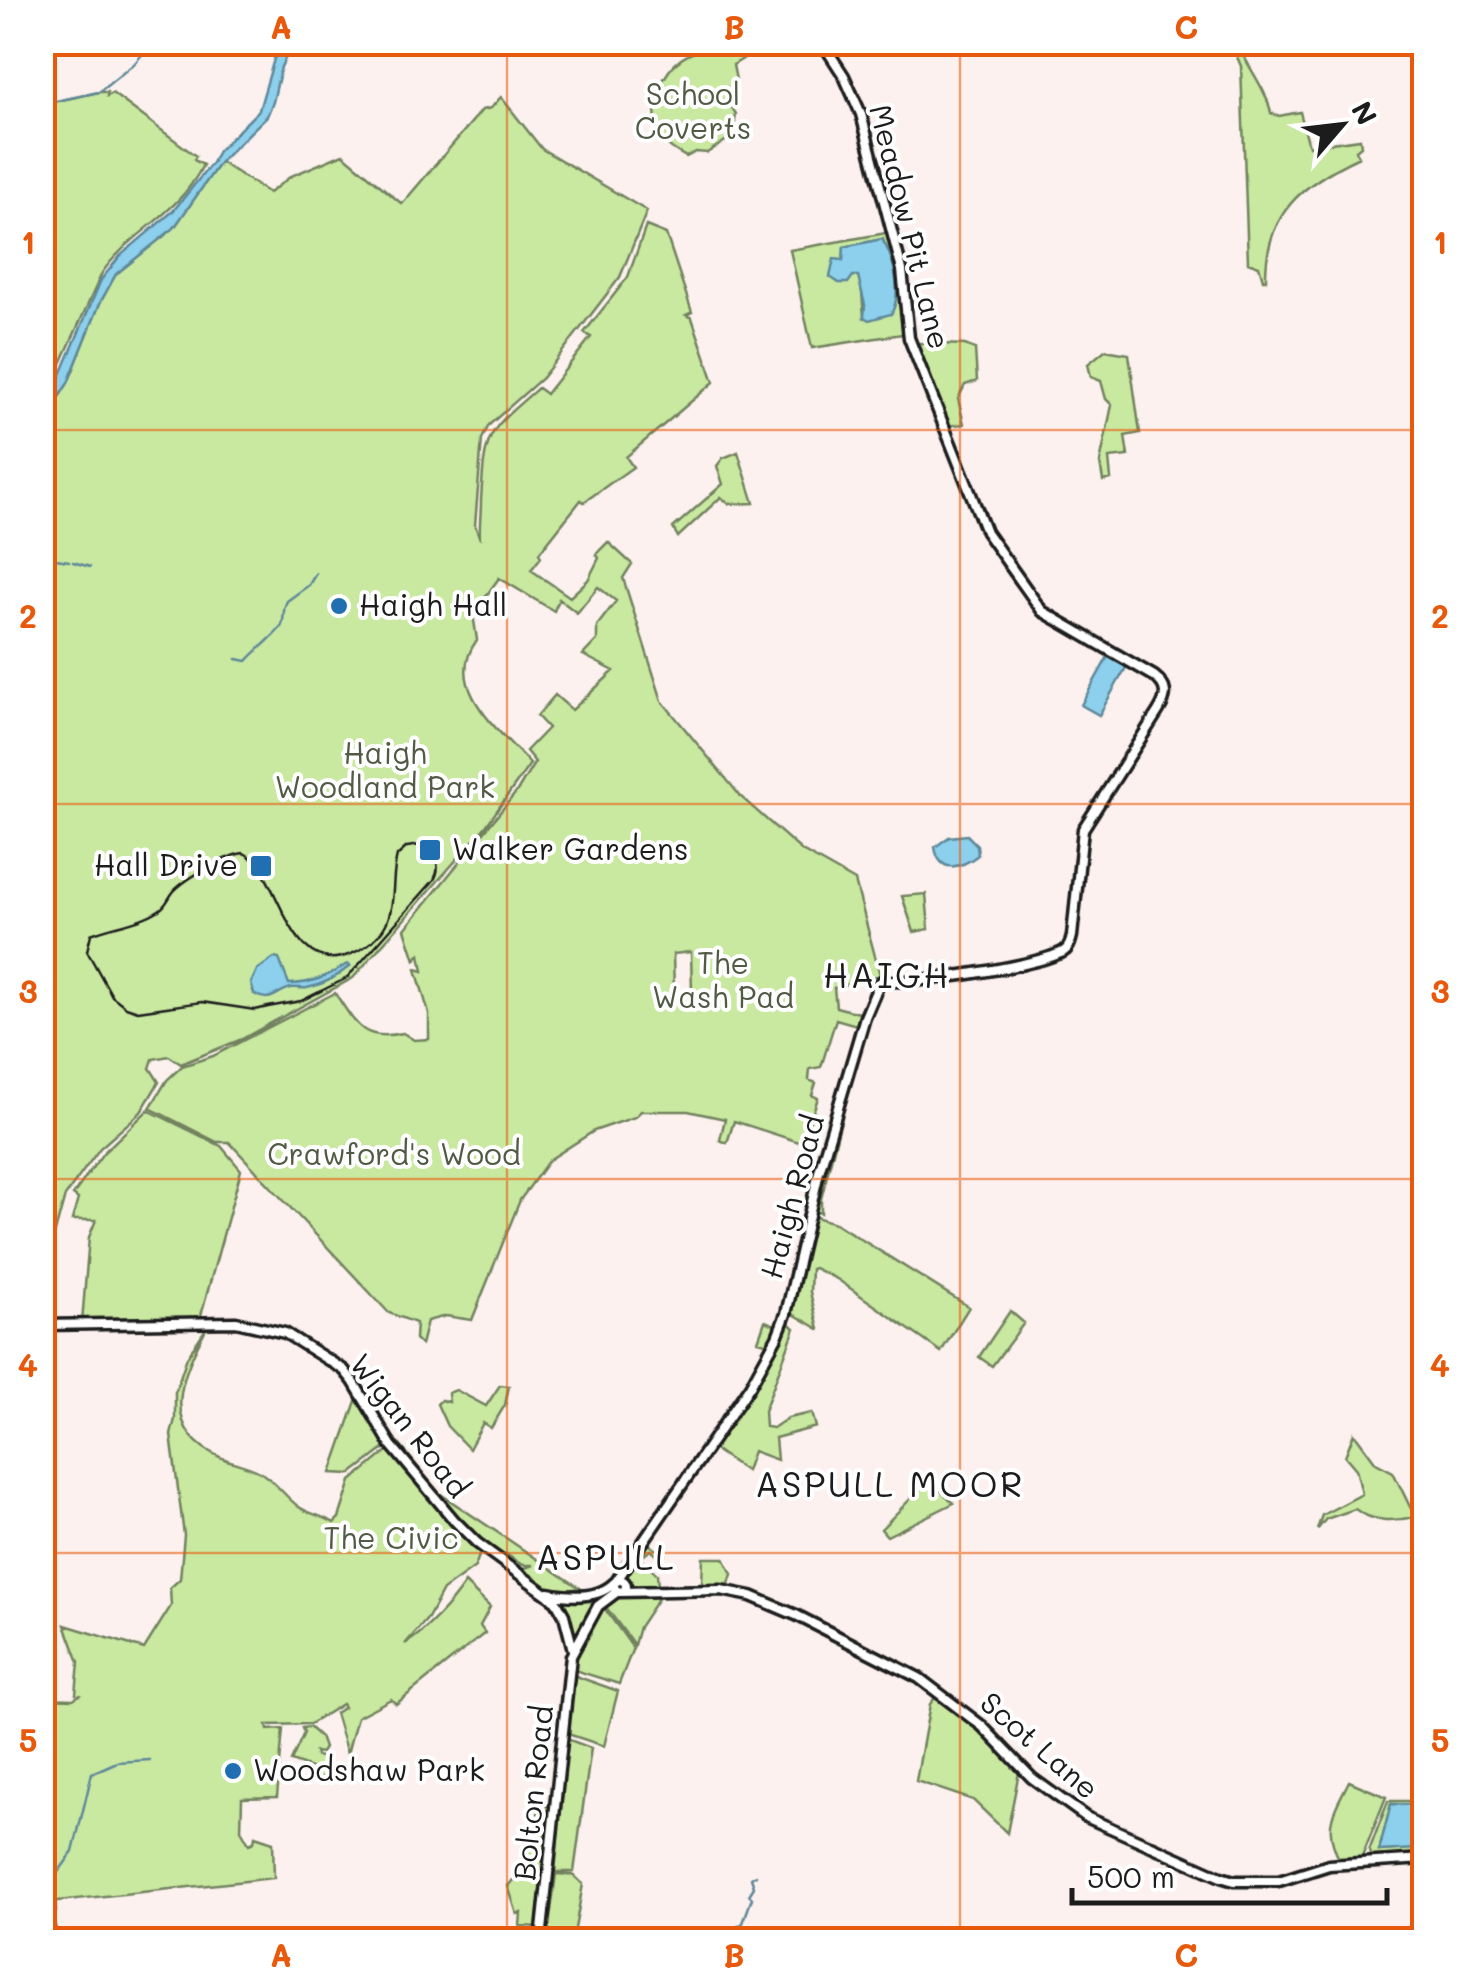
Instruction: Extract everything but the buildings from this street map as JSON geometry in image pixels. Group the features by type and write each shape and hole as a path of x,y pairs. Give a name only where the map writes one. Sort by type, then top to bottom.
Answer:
{"main road":[{"name":"Meadow Pit Lane","path":"822,42 844,76 861,114 902,270 909,338 986,532 1042,610 1164,684 1166,692 1159,710 1083,829 1072,936 1064,952"},
{"name":"Haigh Road","path":"620,1585 624,1570 750,1386 777,1337 786,1314 818,1172 865,1017 881,982 979,970 1064,952"},
{"name":"Wigan Road","path":"42,1325 236,1322 295,1338 349,1375 392,1445 454,1520 477,1543 544,1591 562,1609"},
{"name":"Wigan Road","path":"544,1591 590,1595 620,1585"},
{"name":"Scot Lane","path":"620,1585 638,1592 724,1590 796,1615 919,1678 982,1726 1032,1778 1100,1825 1221,1878 1279,1881 1322,1866 1424,1859"},
{"name":"Bolton Road","path":"572,1650 598,1606 620,1585"},
{"path":"562,1609 561,1600 566,1595"},
{"path":"590,1595 597,1598 598,1606"},
{"name":"Bolton Road","path":"541,1940 572,1650 562,1609"},
{"path":"569,1632 582,1632"}],"green space":[{"name":"School Coverts","path":"736,42 784,43 754,52 733,65 736,80 728,97 736,114 733,136 707,153 696,152 686,157 668,145 658,128 655,111 664,78 688,55 704,51 721,53"},
{"path":"1238,44 1271,113 1279,116 1300,112 1309,146 1360,139 1361,146 1356,150 1359,157 1305,190 1280,218 1267,257 1266,280 1259,266 1248,262 1241,66 1234,50"},
{"path":"107,92 107,96 112,93 203,165 180,198 102,273 43,403 43,104"},
{"path":"501,97 542,149 647,211 620,277 542,378 489,425 482,439 475,525 480,539 484,461 498,425 538,388 546,394 591,337 584,333 628,277 646,226 666,234 692,312 686,315 692,318 714,382 626,457 633,467 584,502 581,500 539,553 541,557 531,570 570,597 588,580 599,558 596,554 608,542 632,564 623,578 662,701 741,797 802,851 855,881 880,975 834,988 836,1007 863,1014 860,1026 836,1019 821,1067 810,1069 809,1080 816,1083 812,1095 818,1098 802,1143 734,1121 727,1143 720,1140 725,1119 688,1111 641,1111 635,1117 594,1131 549,1160 520,1200 472,1320 446,1316 427,1321 421,1345 415,1339 416,1323 389,1313 229,1142 217,1142 150,1108 167,1080 182,1066 213,1056 335,993 355,1022 369,1032 429,1039 429,1014 416,969 423,971 420,954 415,960 405,929 518,790 535,762 526,751 548,728 537,716 555,695 572,710 614,671 583,655 597,640 597,626 616,601 598,587 577,613 559,599 554,611 499,578 473,614 477,640 468,657 466,674 479,707 530,764 486,826 353,978 242,1039 181,1064 169,1056 153,1059 150,1068 159,1082 141,1112 100,1148 65,1196 49,1254 46,1300 43,1299 43,422 68,383 116,274 174,228 220,162 269,193 291,176 343,154 402,204 482,110 491,108","holes":["691,952 692,992 674,993 673,954"]},
{"path":"892,232 909,333 812,348 790,250","holes":["883,239 897,292 864,317 861,280 846,262 844,247"]},
{"path":"916,343 975,349 977,381 965,385 958,399 964,424 947,426"},
{"path":"1105,350 1129,354 1140,433 1125,436 1128,456 1109,458 1111,479 1103,481 1100,463 1112,405 1101,381 1091,377 1088,364"},
{"path":"738,452 754,503 729,504 721,497 678,537 673,528 723,484 717,466 723,458"},
{"path":"926,894 929,929 914,932 902,896"},
{"path":"852,1078 821,1199 821,1213 812,1211"},
{"path":"148,1110 221,1146 241,1170 200,1319 82,1323 89,1237 96,1220 72,1220 78,1199 73,1195 103,1153"},
{"path":"812,1216 835,1223 969,1307 941,1352 837,1279 814,1268 810,1292 819,1329 790,1312"},
{"path":"1010,1311 1024,1323 992,1366 979,1357"},
{"path":"765,1321 780,1327 786,1322 795,1328 764,1411 765,1427 773,1428 788,1418 812,1413 816,1427 775,1438 777,1460 753,1451 746,1471 709,1446 773,1345 758,1341"},
{"name":"The Civic","path":"207,1327 183,1382 180,1400 188,1432 201,1446 258,1471 299,1507 334,1523 351,1481 390,1449 435,1506 481,1550 475,1567 443,1590 428,1618 405,1644 437,1617 465,1583 490,1607 480,1626 485,1633 396,1704 391,1699 357,1717 347,1754 335,1713 344,1707 342,1704 310,1724 267,1725 268,1730 283,1729 277,1797 242,1798 241,1830 249,1844 255,1836 273,1842 274,1878 48,1902 56,1929 43,1933 43,1698 73,1699 80,1695 76,1694 79,1662 65,1625 144,1649 171,1606 170,1588 180,1579 184,1535 171,1435 175,1392 187,1357"},
{"path":"500,1385 509,1386 505,1405 491,1428 483,1423 469,1449 447,1426 437,1404 441,1400 449,1402 448,1393 456,1390 486,1406"},
{"path":"357,1398 388,1446 351,1474 331,1473"},
{"path":"1354,1433 1376,1463 1393,1472 1415,1517 1384,1520 1355,1509 1326,1519 1317,1530 1322,1515 1362,1494 1356,1469 1345,1456"},
{"path":"391,1434 439,1493 580,1588 549,1588 508,1562 523,1569 533,1565 522,1565 506,1554 503,1559 447,1507 389,1438"},
{"path":"929,1480 954,1503 887,1536 881,1529"},
{"path":"646,1542 664,1555 659,1557 651,1550 640,1558 657,1574 658,1587 637,1589 628,1583 626,1572"},
{"path":"703,1558 724,1558 732,1574 728,1587 702,1584"},
{"path":"657,1593 659,1597 639,1627 634,1645 603,1603 616,1596"},
{"path":"595,1596 598,1603 579,1634 572,1634 562,1599"},
{"path":"602,1605 633,1648 619,1684 571,1669 575,1652"},
{"path":"570,1674 618,1691 604,1746 568,1734"},
{"path":"939,1693 984,1728 1020,1767 1007,1833 973,1800 916,1781 930,1704"},
{"path":"309,1727 320,1737 324,1748 321,1753 315,1752 316,1756 328,1759 326,1775 319,1780 311,1768 291,1761 304,1733 302,1728"},
{"path":"567,1739 591,1748 574,1872 555,1872"},
{"path":"1349,1781 1386,1797 1362,1857 1340,1861 1332,1838 1332,1820"},
{"path":"1388,1801 1424,1801 1424,1805 1391,1804 1379,1851 1418,1848 1424,1832 1422,1854 1371,1858 1369,1851"},
{"path":"539,1805 553,1807 539,1927 520,1926 521,1913 517,1914 508,1886 526,1864 529,1839 536,1834"},
{"path":"556,1874 573,1875 583,1884 573,1940 547,1940"}],"water":[{"path":"282,43 293,43 281,67 267,116 220,162 174,228 116,274 68,383 43,422 43,407 54,391 101,280 120,256 173,211 218,151 259,110"},
{"path":"882,239 897,286 895,306 891,314 869,320 864,317 858,276 848,283 830,277 834,259 843,260 844,247"},
{"path":"1109,655 1128,664 1099,715 1081,705"},
{"path":"967,835 977,845 978,855 958,866 941,862 935,847 949,837"},
{"path":"274,958 279,959 289,984 312,981 350,966 319,985 260,997 254,994 251,983 257,970"},
{"path":"1391,1804 1424,1805 1424,1832 1418,1849 1379,1851"}],"waterway":[{"path":"42,104 99,92 134,64 153,42"},
{"path":"42,557 69,561"},
{"path":"73,562 90,567"},
{"path":"237,659 247,661 276,633 282,625 287,601 309,585 316,573"},
{"path":"42,1930 56,1912 54,1878 73,1852 92,1773 117,1762 150,1760"},
{"path":"725,1935 743,1923 754,1887 751,1878 756,1875"}],"railway":[{"path":"420,845 436,859 434,880 347,978 301,1001 255,1010 202,1002 138,1011 112,996 87,951 91,934 151,914 162,908 187,880 244,853 257,864 287,920 312,952 330,958 351,954 383,929 391,908 397,856 407,847 420,845"}],"place":[{"name":"Haigh Hall","path":"339,606"},
{"name":"Walker Gardens","path":"430,850"},
{"name":"Hall Drive","path":"261,866"},
{"name":"Woodshaw Park","path":"233,1771"}],"district":[{"name":"HAIGH","path":"887,976"},
{"name":"ASPULL MOOR","path":"890,1485"},
{"name":"ASPULL","path":"606,1558"}],"park label":[{"name":"Haigh Woodland Park","path":"385,771"},
{"name":"The Wash Pad","path":"723,981"},
{"name":"Crawford's Wood","path":"394,1155"}]}
